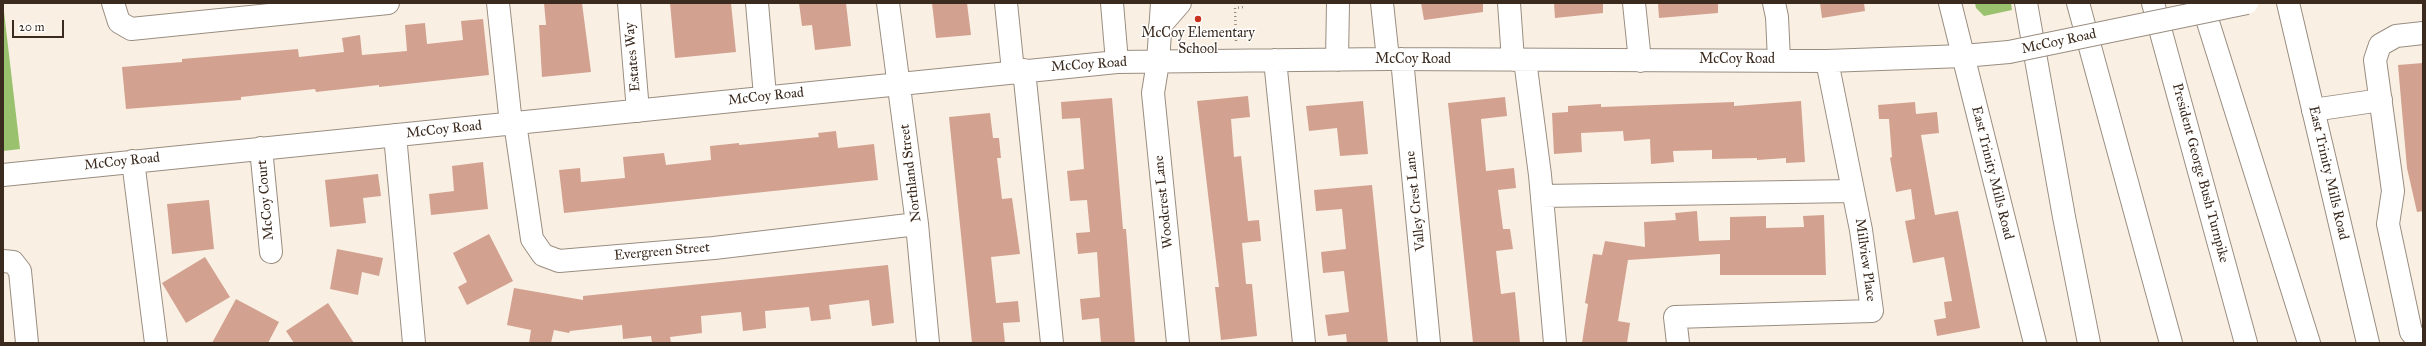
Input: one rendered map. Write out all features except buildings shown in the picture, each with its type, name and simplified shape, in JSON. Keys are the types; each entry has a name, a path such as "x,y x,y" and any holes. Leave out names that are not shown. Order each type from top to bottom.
{"main road":[{"path":"113,3 119,22 131,29 388,3"},
{"name":"Evergreen Street","path":"498,3 513,123 532,239 543,255 559,261 714,248 917,224"},
{"name":"Estates Way","path":"629,3 638,111"},
{"path":"756,3 765,96"},
{"name":"Northland Street","path":"888,3 900,83 917,224 928,343"},
{"path":"1006,3 1019,71 1052,343"},
{"path":"1112,3 1117,62"},
{"name":"Woodcrest Lane","path":"1162,3 1158,62 1153,93 1178,343"},
{"path":"1160,26 1180,3"},
{"path":"1337,60 1338,3"},
{"name":"Valley Crest Lane","path":"1382,3 1395,59 1430,343"},
{"path":"1509,3 1542,196 1555,343"},
{"path":"1634,3 1640,61"},
{"path":"1774,3 1777,17 1779,60"},
{"name":"East Trinity Mills Road","path":"1950,3 2035,343"},
{"path":"2026,3 2064,217 2089,343"},
{"path":"2078,3 2171,343"},
{"name":"President George Bush Turnpike","path":"2153,3 2246,343"},
{"path":"2202,3 2309,343"},
{"name":"McCoy Road","path":"3,175 638,111 765,96 1117,62 1395,59 1827,61 1963,56 2009,52 2247,3"},
{"name":"East Trinity Mills Road","path":"2288,3 2368,343"},
{"path":"2420,343 2411,332 2388,224 2393,191 2375,60 2380,45 2396,36 2423,33"},
{"path":"1275,60 1304,343"},
{"name":"Millview Place","path":"1678,343 1675,317 1872,311 1862,230 1827,61"},
{"path":"2313,110 2381,100"},
{"path":"395,136 414,343"},
{"name":"McCoy Court","path":"262,148 271,252"},
{"path":"133,161 156,343"},
{"path":"1542,196 1853,191"},
{"path":"3,261 13,262 20,271 27,343"}],"path":[{"path":"1236,41 1235,8 1244,7"}],"green space":[{"path":"3,3 20,149 3,151"},
{"path":"1975,3 2011,3 2012,10 1984,16 1976,8"}],"place":[{"name":"McCoy Elementary School","path":"1198,19"}]}
